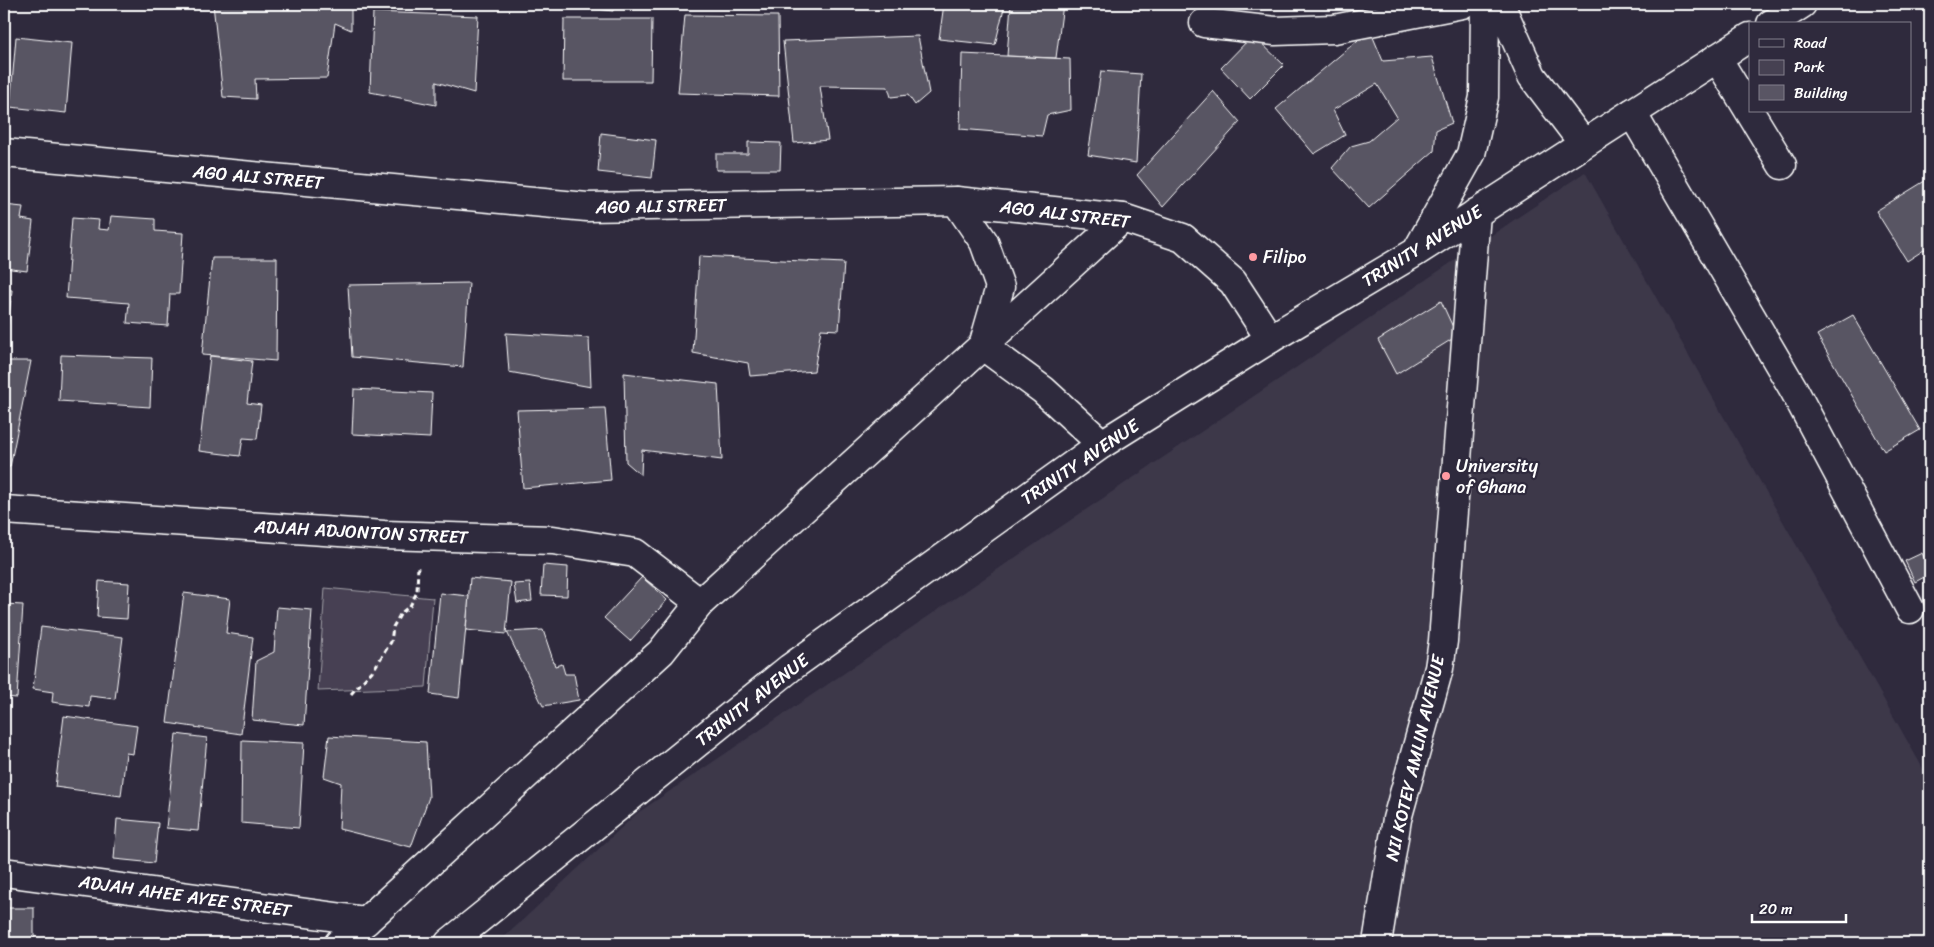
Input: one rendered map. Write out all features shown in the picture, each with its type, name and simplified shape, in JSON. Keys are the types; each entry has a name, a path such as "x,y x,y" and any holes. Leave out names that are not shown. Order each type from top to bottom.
{"street":[{"path":"1204,23 1275,31 1334,29 1462,4"},
{"path":"1416,252 1471,154 1484,97 1485,4"},
{"path":"1500,4 1532,76 1583,143"},
{"path":"1774,22 1802,4"},
{"name":"TRINITY AVENUE","path":"449,943 790,668 1102,444 1270,339 1416,252 1749,38"},
{"path":"1716,58 1749,112"},
{"path":"1749,112 1782,165"},
{"path":"1632,113 1794,390 1910,609"},
{"name":"AGO ALI STREET","path":"4,153 587,207 956,201 1123,218 1183,238 1233,282 1270,339"},
{"path":"956,201 984,242 1000,287 983,346"},
{"name":"NII KOTEY AMLIN AVENUE","path":"1377,943 1397,819 1439,668 1443,641 1476,213"},
{"path":"339,943 366,921 661,652 700,603 1123,218"},
{"path":"983,346 1043,390 1102,444"},
{"name":"ADJAH ADJONTON STREET","path":"4,510 418,536 552,540 635,553 700,603"},
{"name":"ADJAH AHEE AYEE STREET","path":"4,872 366,921"}],"path":[{"path":"350,694 374,669 385,653 391,642 392,627 401,613 410,606 417,592 418,536"}],"shaded area":[{"name":"University of Ghana","path":"1585,172 1930,781 1930,943 498,943 636,814"}],"green space":[{"path":"325,588 433,598 426,687 318,691"}],"building":[{"path":"213,4 351,4 351,30 335,23 327,78 255,79 256,99 223,97"},
{"path":"555,4 614,4 613,11"},
{"path":"944,4 1005,4 995,45 939,39"},
{"path":"1011,4 1063,4 1056,58 1007,56"},
{"path":"373,12 478,16 474,93 436,82 436,105 370,92"},
{"path":"685,15 778,16 779,96 678,93"},
{"path":"564,19 652,19 651,81 563,81"},
{"path":"1370,30 1383,61 1432,57 1452,123 1436,130 1434,151 1369,208 1332,168 1351,146 1369,141 1397,117 1377,84 1333,110 1345,135 1314,154 1276,109"},
{"path":"1253,35 1284,65 1250,99 1221,68"},
{"path":"918,36 929,93 915,105 908,95 891,97 888,87 820,86 828,140 794,143 783,41"},
{"path":"16,37 72,43 66,113 10,107"},
{"path":"962,54 1070,59 1071,110 1047,115 1042,136 960,129"},
{"path":"1101,71 1141,74 1136,163 1088,155"},
{"path":"1213,91 1240,122 1163,207 1137,175"},
{"path":"601,133 656,140 652,178 598,172"},
{"path":"748,142 781,143 780,170 716,170 716,154 748,154"},
{"path":"1930,149 1930,246 1907,261 1876,211 1928,179 1925,156"},
{"path":"4,205 23,207 21,219 33,221 27,271 4,268"},
{"path":"111,216 155,219 155,231 183,233 179,294 170,294 168,326 127,323 129,303 66,298 72,218 99,220 98,229 109,230"},
{"path":"699,256 844,263 839,330 821,329 814,371 750,376 748,363 693,353"},
{"path":"212,258 277,258 276,361 202,355"},
{"path":"469,283 463,367 352,357 348,285"},
{"path":"4,289 12,290 8,324 4,324"},
{"path":"1441,301 1457,336 1396,374 1378,340"},
{"path":"1853,315 1920,430 1884,451 1817,335"},
{"path":"506,333 589,338 591,387 509,372"},
{"path":"61,355 152,358 150,407 59,401"},
{"path":"210,356 252,361 247,403 261,405 257,439 243,438 240,456 199,451"},
{"path":"4,361 31,361 10,467 4,467"},
{"path":"624,373 718,384 722,460 642,450 641,475 626,462"},
{"path":"354,389 432,393 430,438 352,434"},
{"path":"605,408 611,480 523,488 517,410"},
{"path":"1922,553 1930,569 1930,574 1915,582 1905,561"},
{"path":"543,565 568,567 567,596 541,595"},
{"path":"642,577 667,600 630,641 604,618"},
{"path":"470,578 511,582 506,634 466,630"},
{"path":"99,581 129,583 127,619 97,617"},
{"path":"530,583 532,601 517,603 514,584"},
{"path":"184,593 230,599 226,633 253,637 241,734 167,723"},
{"path":"440,593 469,596 459,698 430,694"},
{"path":"4,604 23,605 17,698 4,697"},
{"path":"277,607 312,610 304,725 252,720 256,661 274,652"},
{"path":"41,627 123,637 115,699 90,696 89,707 52,702 53,692 33,689"},
{"path":"543,630 555,666 562,664 565,674 574,674 579,700 543,706 507,632"},
{"path":"64,716 137,726 133,754 126,753 121,796 55,787"},
{"path":"176,734 207,738 198,831 166,828"},
{"path":"329,736 426,742 429,797 411,847 339,829 341,783 324,777"},
{"path":"242,740 304,743 299,828 241,823"},
{"path":"117,819 158,823 154,863 114,859"},
{"path":"4,908 34,908 34,943 4,943"}],"place":[{"name":"Filipo","path":"1253,257"},
{"name":"University of Ghana","path":"1446,476"}]}
